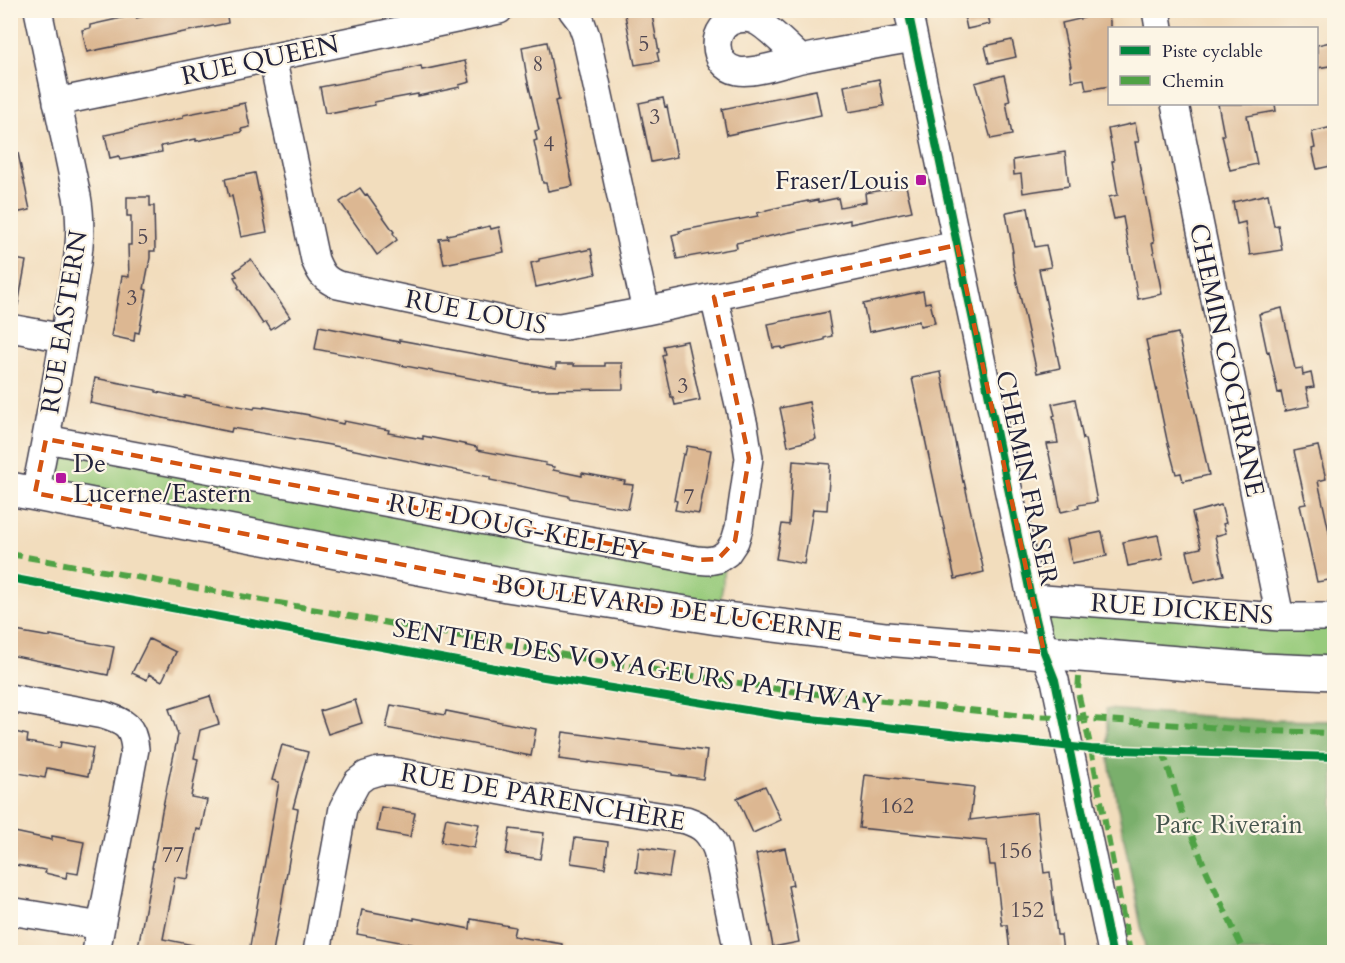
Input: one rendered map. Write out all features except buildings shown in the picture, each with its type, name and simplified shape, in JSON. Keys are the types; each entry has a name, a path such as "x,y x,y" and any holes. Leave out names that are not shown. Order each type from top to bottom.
{"main road":[{"name":"BOULEVARD DE LUCERNE","path":"23,491 507,585 718,618 875,638 1263,670 1335,673"}],"street":[{"name":"RUE EASTERN","path":"23,491 46,440 81,229 77,196 39,10"},
{"name":"RUE QUEEN","path":"57,102 499,10"},
{"path":"572,10 581,22 586,36 646,311"},
{"name":"CHEMIN FRASER","path":"908,10 1030,598 1054,680 1112,952"},
{"path":"1156,10 1159,27"},
{"path":"801,59 913,38"},
{"name":"RUE LOUIS","path":"272,57 315,260 319,271 327,280 338,285 531,326 560,327 957,245"},
{"name":"CHEMIN COCHRANE","path":"1175,105 1280,617"},
{"name":"RUE DOUG-KELLEY","path":"46,440 696,560 718,559 727,553 735,541 739,528 749,458 744,426 714,297"},
{"path":"10,328 64,338"},
{"name":"RUE DICKENS","path":"1030,598 1280,617 1335,617"},
{"path":"10,698 116,719 128,726 134,737 135,749 98,939 10,911"},
{"name":"RUE DE PARENCHÈRE","path":"317,952 343,808 357,782 366,775 379,771 393,771 699,824 713,840 717,850 738,952"}],"highlighted area":[{"path":"957,245 1044,652 886,639 507,585 35,493 46,439 696,560 718,559 735,541 749,458 714,297"}],"green space":[{"path":"46,439 727,553 718,618 35,493"},
{"path":"1031,598 1334,617 1334,673 1044,652"},
{"name":"Parc Riverain","path":"1106,709 1259,720 1334,721 1334,952 1146,952 1109,762"}],"marked path":[{"path":"10,554 586,659 790,691 1025,716 1334,733"},
{"path":"1079,677 1078,692 1130,952"},
{"path":"1163,751 1181,810 1244,952"}],"cycle path":[{"path":"908,10 1031,598 1044,652 1055,680 1112,952"},
{"name":"SENTIER DES VOYAGEURS PATHWAY","path":"10,578 538,676 783,716 1091,749 1334,757"}],"place":[{"name":"Fraser/Louis","path":"921,180"},
{"name":"De Lucerne/Eastern","path":"61,478"}]}
